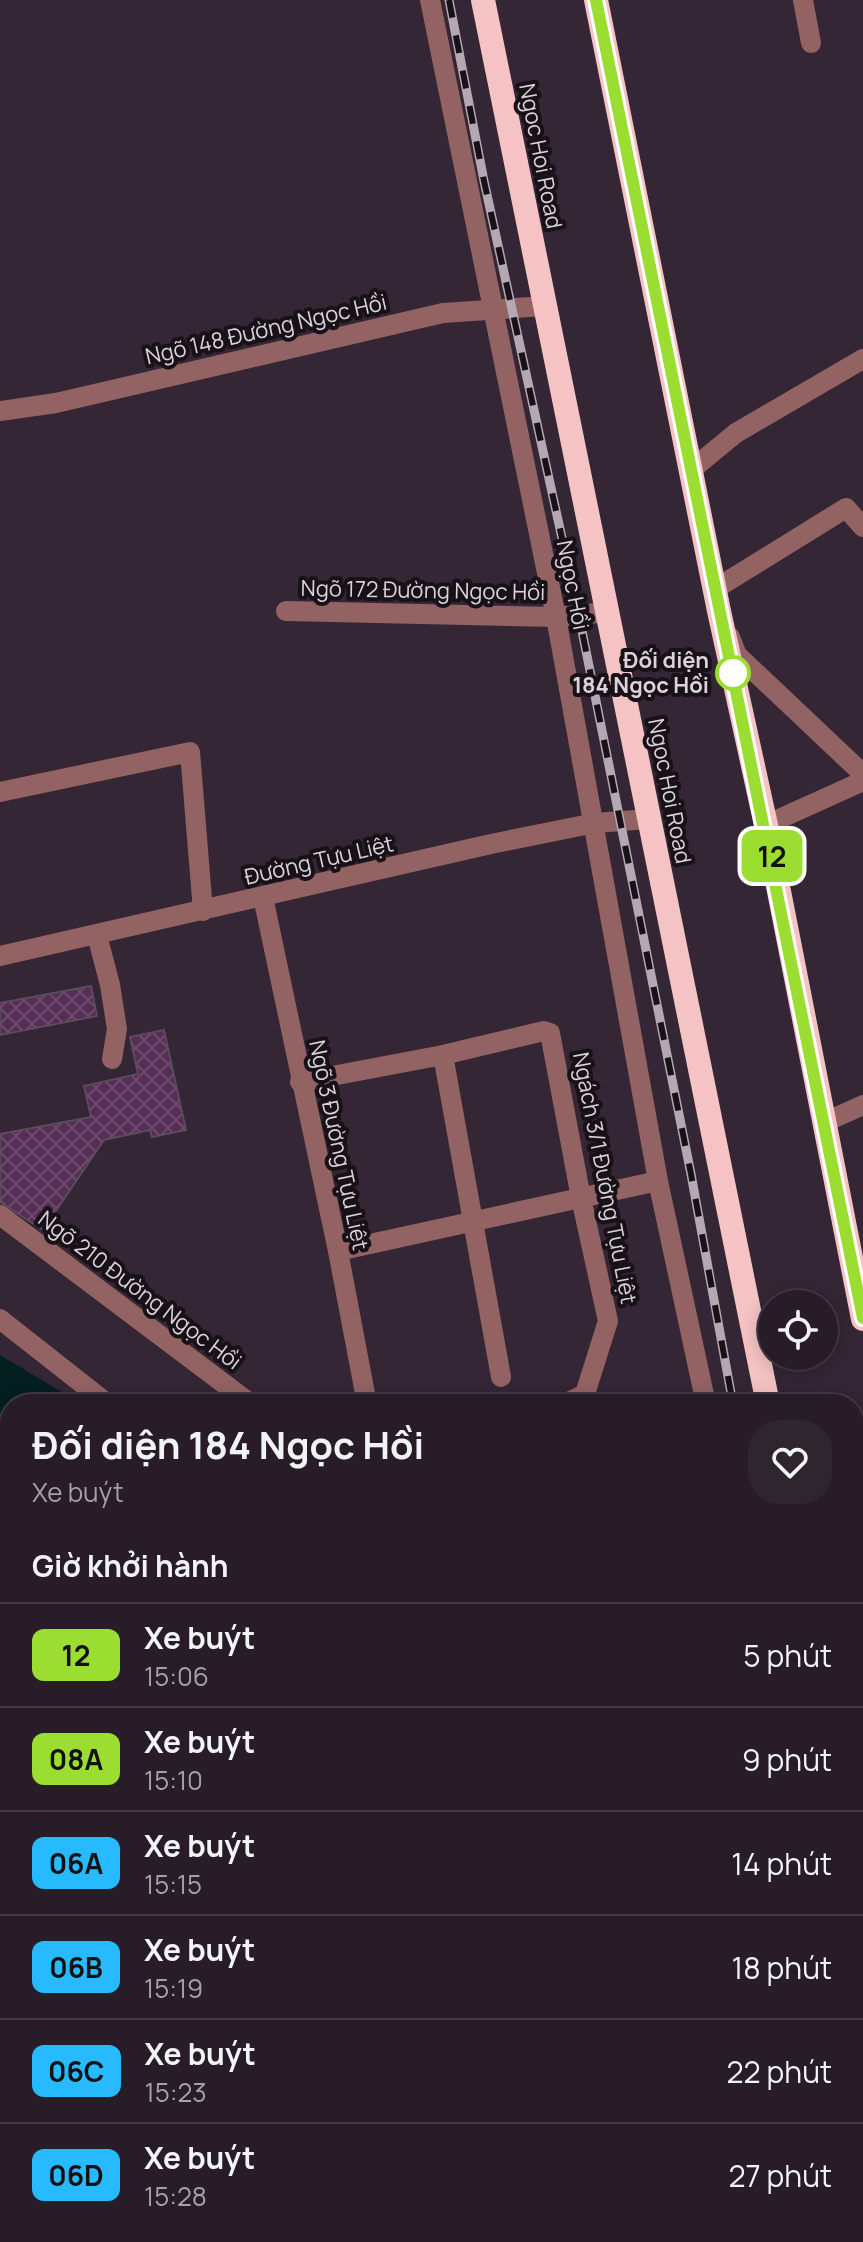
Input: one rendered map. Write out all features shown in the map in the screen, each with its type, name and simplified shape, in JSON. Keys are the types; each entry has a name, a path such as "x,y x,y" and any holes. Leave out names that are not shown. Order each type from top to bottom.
{"highway":[{"name":"Ngoc Hoi Road","path":"483,0 766,1394"},
{"path":"596,0 717,600 766,825 863,1319"}],"street":[{"name":"Ngọc Hồi","path":"430,0 556,617 658,1181 704,1394"},
{"path":"803,0 811,43"},
{"name":"Ngõ 148 Đường Ngọc Hồi","path":"0,411 56,403 443,313 545,306"},
{"path":"691,470 736,433 863,359"},
{"path":"863,527 846,508 717,600 737,655 863,774"},
{"name":"Ngõ 172 Đường Ngọc Hồi","path":"286,611 556,617 608,612"},
{"path":"0,792 190,752 203,911"},
{"path":"766,825 863,781"},
{"name":"Đường Tựu Liệt","path":"0,956 595,823 649,819"},
{"name":"Ngõ 3 Đường Tựu Liệt","path":"263,897 365,1394"},
{"path":"97,935 117,1029 112,1059"},
{"name":"Ngách 3/1 Đường Tựu Liệt","path":"300,1082 443,1055 544,1031 550,1033 608,1321 585,1394"},
{"path":"443,1055 501,1377"},
{"path":"823,1123 863,1105"},
{"path":"338,1251 658,1181"},
{"name":"Ngõ 210 Đường Ngọc Hồi","path":"0,1215 238,1394"},
{"path":"0,1319 95,1394"}],"shaded area":[{"path":"0,1355 65,1394 0,1394"}],"building":[{"path":"91,986 97,1016 0,1035 0,1003"},
{"path":"164,1030 186,1130 152,1137 150,1130 104,1140 43,1230 0,1202 0,1134 91,1117 84,1086 138,1074 130,1037"}],"railway":[{"path":"449,0 484,181 579,616 691,1174 731,1394"}],"bus line":[{"name":"12","path":"596,0 719,611 766,825 863,1318"}],"place":[{"name":"Đối diện 184 Ngọc Hồi","path":"733,673"}]}
